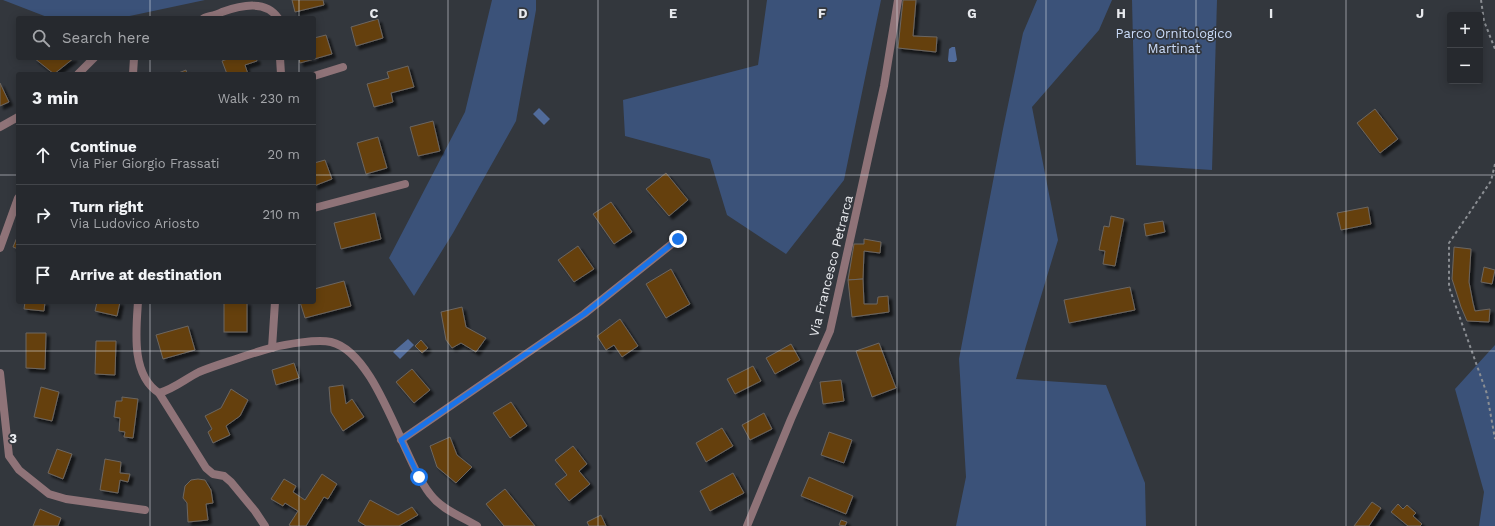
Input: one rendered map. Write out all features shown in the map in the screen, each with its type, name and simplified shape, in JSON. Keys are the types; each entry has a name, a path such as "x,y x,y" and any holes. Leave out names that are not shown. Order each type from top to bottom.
{"street":[{"path":"210,16 250,0 269,5 276,12 277,16"},
{"name":"Via Francesco Petrarca","path":"747,526 791,419 830,331 883,94 898,0"},
{"path":"80,72 92,60"},
{"path":"133,72 134,60"},
{"path":"280,60 281,72"},
{"path":"316,75 343,67"},
{"path":"0,128 16,118"},
{"path":"316,207 405,184"},
{"path":"0,248 16,204"},
{"path":"401,440 584,314 678,239"},
{"path":"138,304 137,348 145,379 152,388 159,393 206,468 213,474 224,476 231,482 255,511 265,526"},
{"path":"272,348 275,304"},
{"path":"159,393 169,390 208,368 272,348 319,341 332,342 350,352 366,372 381,397 419,477 430,495 445,509 477,526"},
{"path":"0,373 9,456 19,470 49,494 66,500 145,510"}],"path":[{"path":"1481,0 1484,21 1495,49"},
{"path":"1495,164 1491,181 1448,243 1449,287 1487,394 1495,439"}],"green space":[{"path":"3,0 205,0 130,16 44,16"},
{"path":"492,0 536,0 536,10 516,121 453,233 414,296 389,258 465,112"},
{"path":"767,0 881,0 844,180 786,254 727,215 710,159 625,136 623,100 758,65"},
{"path":"1037,0 1112,0 1099,30 1032,107 1058,240 1016,379 1106,385 1145,483 1146,526 956,526 966,477 959,359 1023,33"},
{"name":"Parco Ornitologico Martinat","path":"1132,0 1217,0 1212,170 1136,165"},
{"path":"1495,345 1495,526 1479,526 1484,492 1455,389"}],"shaded area":[{"path":"955,47 957,60 955,62 949,62 949,49"},
{"path":"539,108 550,119 544,125 533,114"},
{"path":"408,339 414,345 400,359 393,352"}],"building":[{"path":"292,0 323,0 324,5 295,12"},
{"path":"903,0 916,0 913,36 937,37 936,52 898,48"},
{"path":"378,19 383,38 356,46 351,27"},
{"path":"326,35 332,54 316,58 316,38"},
{"path":"36,60 72,60 56,72 52,72"},
{"path":"299,60 311,60 300,63"},
{"path":"222,61 257,61 245,65 247,72 226,72"},
{"path":"408,66 414,87 391,93 393,102 374,107 367,84 389,78 387,72"},
{"path":"0,83 9,102 0,106"},
{"path":"1375,109 1398,139 1380,153 1357,123"},
{"path":"433,121 440,151 418,156 410,127"},
{"path":"378,137 387,168 366,174 357,143"},
{"path":"325,160 332,179 316,185 316,162"},
{"path":"666,173 688,200 669,216 646,189"},
{"path":"611,202 632,232 614,244 593,214"},
{"path":"1368,207 1371,224 1341,230 1337,213"},
{"path":"375,213 381,239 341,249 334,223"},
{"path":"1111,216 1124,219 1115,266 1103,264 1105,251 1099,250 1104,226 1109,227"},
{"path":"1163,221 1165,232 1146,236 1144,224"},
{"path":"864,239 881,242 880,253 864,251 863,279 848,280 854,244 864,244"},
{"path":"16,240 16,248 13,247"},
{"path":"578,246 594,269 574,282 558,260"},
{"path":"1454,247 1471,249 1469,282 1473,303 1475,311 1490,309 1489,322 1467,321 1452,279"},
{"path":"1484,267 1495,270 1492,284 1481,282"},
{"path":"671,269 690,304 666,318 646,284"},
{"path":"863,279 864,304 877,304 878,297 888,296 889,312 852,317 848,280"},
{"path":"344,281 351,306 305,318 301,304 316,304 316,288"},
{"path":"1130,287 1135,310 1069,323 1064,300"},
{"path":"25,304 45,304 44,311 24,309"},
{"path":"97,304 120,304 117,316 95,311"},
{"path":"224,304 247,304 247,332 224,332"},
{"path":"462,307 466,327 486,338 476,352 461,343 452,348 446,340 441,312"},
{"path":"620,319 638,346 622,357 614,345 606,350 597,336"},
{"path":"188,326 195,350 163,359 156,335"},
{"path":"26,333 46,333 45,369 26,368"},
{"path":"421,340 428,348 422,353 415,346"},
{"path":"96,341 116,341 115,375 95,374"},
{"path":"879,343 896,388 872,397 856,351"},
{"path":"791,344 800,360 775,374 766,358"},
{"path":"294,363 299,378 276,385 272,370"},
{"path":"753,366 761,381 735,394 727,379"},
{"path":"412,369 430,390 414,403 396,382"},
{"path":"841,380 844,401 823,404 820,382"},
{"path":"343,385 346,404 352,399 364,417 343,431 331,412 329,387"},
{"path":"41,387 59,392 52,421 34,417"},
{"path":"231,389 248,400 240,416 226,426 230,435 213,443 208,432 212,429 205,416 221,408"},
{"path":"122,397 138,399 133,438 124,437 125,432 119,431 120,418 114,417 116,401 122,401"},
{"path":"511,402 527,426 510,438 493,413"},
{"path":"764,413 772,429 750,440 742,425"},
{"path":"722,428 733,446 706,462 696,443"},
{"path":"829,432 852,440 844,463 821,455"},
{"path":"450,437 457,455 472,467 456,483 437,467 430,446"},
{"path":"573,446 587,464 579,471 590,484 569,501 555,484 567,475 555,460"},
{"path":"57,449 72,454 63,479 48,473"},
{"path":"105,459 121,462 120,473 130,474 128,482 120,480 118,493 100,490"},
{"path":"733,473 744,493 710,511 700,491"},
{"path":"322,474 337,484 328,499 324,497 306,526 289,525 298,511 285,503 283,506 271,499 284,479 296,486 293,492 305,500"},
{"path":"809,477 853,496 846,514 801,496"},
{"path":"191,480 205,480 211,490 213,503 206,504 208,520 188,522 187,503 183,498 185,486"},
{"path":"505,489 535,526 504,526 486,504"},
{"path":"370,500 398,515 412,507 418,515 399,526 366,526 358,521"},
{"path":"1372,502 1381,508 1369,526 1354,526"},
{"path":"1398,504 1403,509 1407,505 1416,513 1413,516 1422,524 1420,526 1408,526 1391,512"},
{"path":"40,509 61,518 58,526 33,526"},
{"path":"601,515 606,526 589,526 587,522"},
{"path":"841,520 847,522 845,526 839,525"}],"route":[{"path":"419,477 401,440 584,314 678,239"}]}
